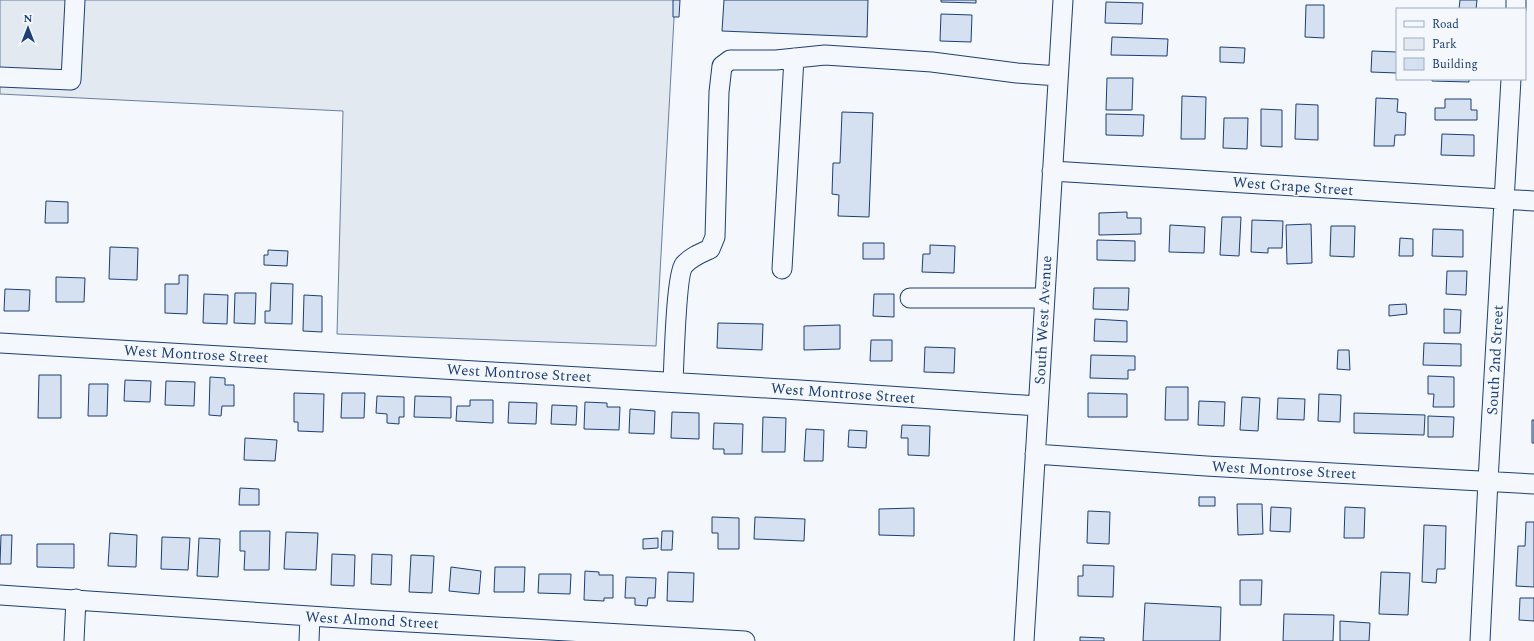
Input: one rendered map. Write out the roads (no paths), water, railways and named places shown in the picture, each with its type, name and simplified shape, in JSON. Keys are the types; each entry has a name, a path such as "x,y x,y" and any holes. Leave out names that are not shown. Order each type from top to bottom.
{"street":[{"path":"0,77 71,80 75,0"},
{"name":"South West Avenue","path":"1024,641 1063,0"},
{"path":"672,382 677,302 683,266 694,256 710,249 714,237 719,92 722,66 730,60 776,60 825,55 932,62 1058,76"},
{"path":"782,269 794,58"},
{"name":"South 2nd Street","path":"1480,641 1512,80"},
{"name":"West Grape Street","path":"1052,171 1534,201"},
{"path":"910,298 1045,298"},
{"name":"West Montrose Street","path":"0,343 672,382 1038,406"},
{"name":"West Montrose Street","path":"1035,454 1206,466 1534,484"},
{"name":"West Almond Street","path":"0,595 310,616 536,635 745,641"},
{"path":"74,641 76,600"},
{"path":"308,641 310,616"}]}
